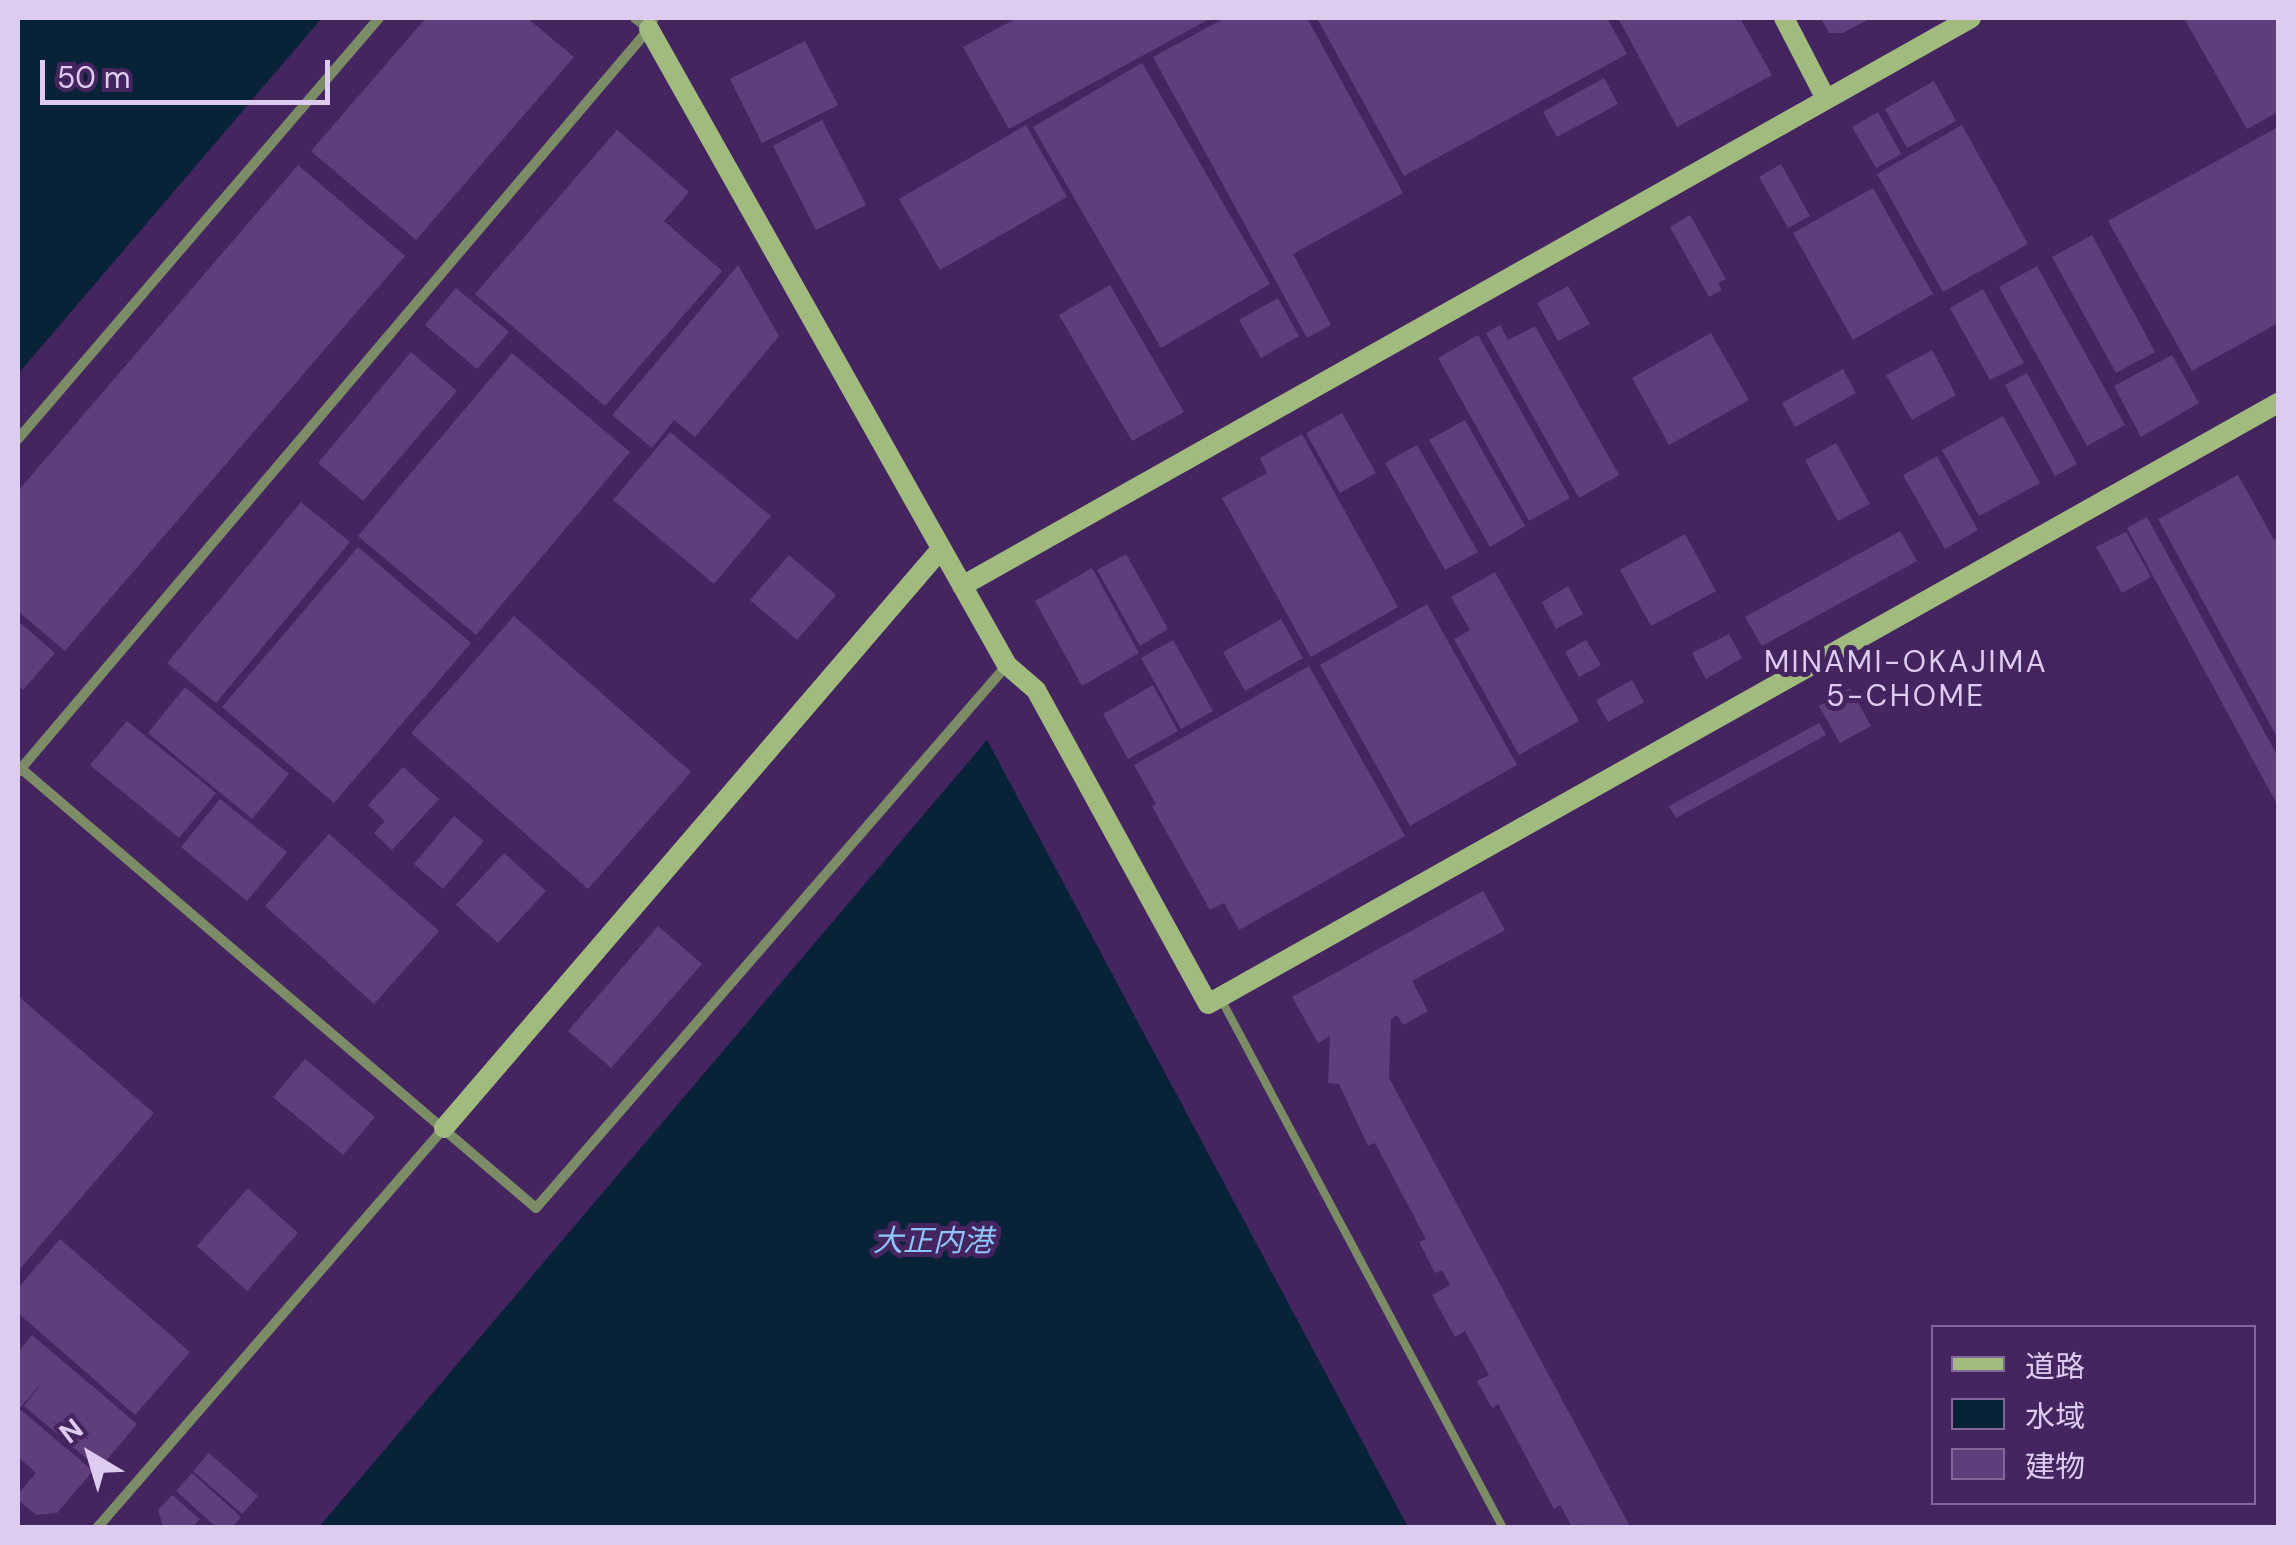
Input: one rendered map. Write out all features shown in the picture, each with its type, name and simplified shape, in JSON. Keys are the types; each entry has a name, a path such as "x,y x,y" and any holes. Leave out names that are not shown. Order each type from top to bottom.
{"street":[{"path":"18,440 379,18"},
{"path":"1784,18 1826,99"},
{"path":"962,586 1971,18"},
{"path":"1007,665 536,1208 18,769 646,21 1007,665 1036,690 1208,1004 2278,403"},
{"path":"97,1528 941,548"}],"lane":[{"path":"1220,997 1504,1528"}],"water":[{"path":"18,18 322,18 18,374"},
{"name":"大正内港","path":"987,740 1408,1527 319,1527"}],"building":[{"path":"426,18 527,18 574,57 416,240 311,151"},
{"path":"1017,18 1211,18 1009,129 963,47"},
{"path":"1225,18 1307,18 1403,193 1293,254 1331,325 1307,338 1153,57"},
{"path":"1317,18 1607,18 1627,54 1404,176"},
{"path":"1618,18 1740,18 1772,75 1677,127"},
{"path":"1821,18 1871,18 1843,33 1829,33"},
{"path":"2184,18 2278,18 2278,112 2247,129"},
{"path":"805,41 838,105 762,143 730,79"},
{"path":"1142,63 1270,284 1161,348 1033,127"},
{"path":"1604,78 1618,104 1557,137 1543,112"},
{"path":"1934,81 1956,121 1907,148 1885,109"},
{"path":"1878,112 1901,154 1876,168 1852,127"},
{"path":"822,120 866,205 816,230 773,146"},
{"path":"1026,125 1067,197 940,270 899,199"},
{"path":"1962,125 2028,244 1943,292 1877,174"},
{"path":"2278,127 2278,323 2192,371 2108,221"},
{"path":"617,130 689,192 664,221 722,271 605,406 475,294"},
{"path":"1781,164 1810,216 1788,228 1759,177"},
{"path":"298,165 405,256 65,651 18,611 18,491"},
{"path":"1873,188 1933,294 1853,340 1793,233"},
{"path":"1690,215 1726,279 1718,283 1722,290 1709,297 1670,227"},
{"path":"2092,235 2155,352 2116,373 2052,257"},
{"path":"738,265 779,336 695,437 674,420 652,448 612,415"},
{"path":"2037,266 2125,425 2087,446 1999,287"},
{"path":"1110,285 1184,412 1132,441 1059,315"},
{"path":"1568,286 1590,324 1558,341 1537,303"},
{"path":"456,288 509,332 477,369 425,325"},
{"path":"1983,289 2024,363 1990,380 1950,308"},
{"path":"1278,298 1299,336 1261,358 1239,320"},
{"path":"1500,325 1508,340 1535,326 1619,475 1579,498 1486,333"},
{"path":"1711,333 1749,400 1669,445 1632,378"},
{"path":"1478,335 1570,498 1529,521 1438,358"},
{"path":"1932,350 1956,395 1912,420 1886,375"},
{"path":"411,352 457,391 363,501 318,463"},
{"path":"512,353 630,452 476,635 358,536"},
{"path":"2172,355 2199,403 2141,437 2114,386"},
{"path":"1843,369 1856,393 1795,427 1782,403"},
{"path":"2027,373 2077,464 2055,476 2005,385"},
{"path":"1342,413 1376,473 1340,493 1306,433"},
{"path":"2003,416 2040,483 1979,516 1942,450"},
{"path":"1465,420 1525,526 1490,547 1429,440"},
{"path":"670,432 771,516 714,584 613,500"},
{"path":"1302,434 1398,607 1311,657 1222,498 1267,473 1260,458"},
{"path":"1836,443 1870,504 1838,521 1805,460"},
{"path":"1417,445 1478,552 1445,570 1385,463"},
{"path":"1937,456 1978,530 1945,549 1903,475"},
{"path":"2238,475 2274,540 2278,537 2278,739 2158,519"},
{"path":"301,502 350,542 216,703 167,663"},
{"path":"2147,517 2278,757 2278,806 2127,528"},
{"path":"1900,531 1917,561 1762,646 1745,617"},
{"path":"2126,532 2151,577 2122,593 2096,547"},
{"path":"1685,534 1716,591 1651,626 1620,570"},
{"path":"358,547 471,643 334,803 222,707"},
{"path":"1126,554 1168,629 1140,646 1097,570"},
{"path":"789,555 836,595 797,640 750,600"},
{"path":"1092,568 1139,653 1082,686 1035,601"},
{"path":"1495,572 1579,721 1519,755 1454,639 1470,630 1451,597"},
{"path":"1568,586 1583,614 1556,629 1542,602"},
{"path":"1427,604 1517,765 1410,826 1320,665"},
{"path":"514,616 691,772 588,889 411,733"},
{"path":"1281,619 1303,658 1245,691 1223,652"},
{"path":"18,621 55,653 23,690 18,685"},
{"path":"1729,634 1742,658 1706,679 1692,653"},
{"path":"1173,640 1213,711 1181,729 1141,658"},
{"path":"1586,640 1601,665 1579,677 1565,652"},
{"path":"1309,666 1405,836 1239,930 1224,903 1210,910 1152,806 1156,804 1134,765"},
{"path":"1632,680 1644,702 1608,722 1596,700"},
{"path":"1153,685 1178,731 1128,759 1103,714"},
{"path":"185,687 289,774 252,819 148,733"},
{"path":"1850,688 1871,726 1840,743 1819,706"},
{"path":"127,721 216,793 179,838 90,765"},
{"path":"1819,723 1826,735 1676,818 1669,806"},
{"path":"403,767 439,799 392,850 374,833 385,821 368,805"},
{"path":"220,799 287,852 247,901 181,847"},
{"path":"454,816 484,841 443,889 414,864"},
{"path":"329,834 439,931 374,1004 265,906"},
{"path":"504,853 546,891 498,943 456,905"},
{"path":"1483,891 1505,930 1412,981 1428,1011 1403,1025 1397,1015 1391,1019 1389,1078 1631,1528 1581,1528 1579,1524 1572,1527 1560,1505 1554,1509 1498,1404 1492,1408 1477,1381 1489,1375 1465,1331 1455,1337 1432,1295 1450,1285 1442,1270 1435,1273 1419,1242 1426,1239 1375,1143 1368,1146 1339,1084 1328,1083 1330,1036 1318,1043 1292,997"},
{"path":"658,926 702,964 611,1068 568,1031"},
{"path":"18,996 154,1113 18,1271"},
{"path":"305,1059 375,1117 343,1155 273,1097"},
{"path":"248,1188 298,1233 247,1291 197,1246"},
{"path":"60,1239 190,1352 135,1415 18,1313 18,1288"},
{"path":"32,1335 137,1424 99,1469 24,1406 45,1379 18,1410 18,1352"},
{"path":"21,1410 93,1471 57,1513 36,1515 18,1500 18,1494 36,1473 18,1457"},
{"path":"209,1453 258,1496 242,1514 193,1471"},
{"path":"192,1473 241,1517 232,1528 217,1528 176,1491"},
{"path":"172,1495 200,1519 192,1528 163,1527 158,1510"}],"district":[{"name":"MINAMI-OKAJIMA 5-CHOME","path":"1906,681"}]}
